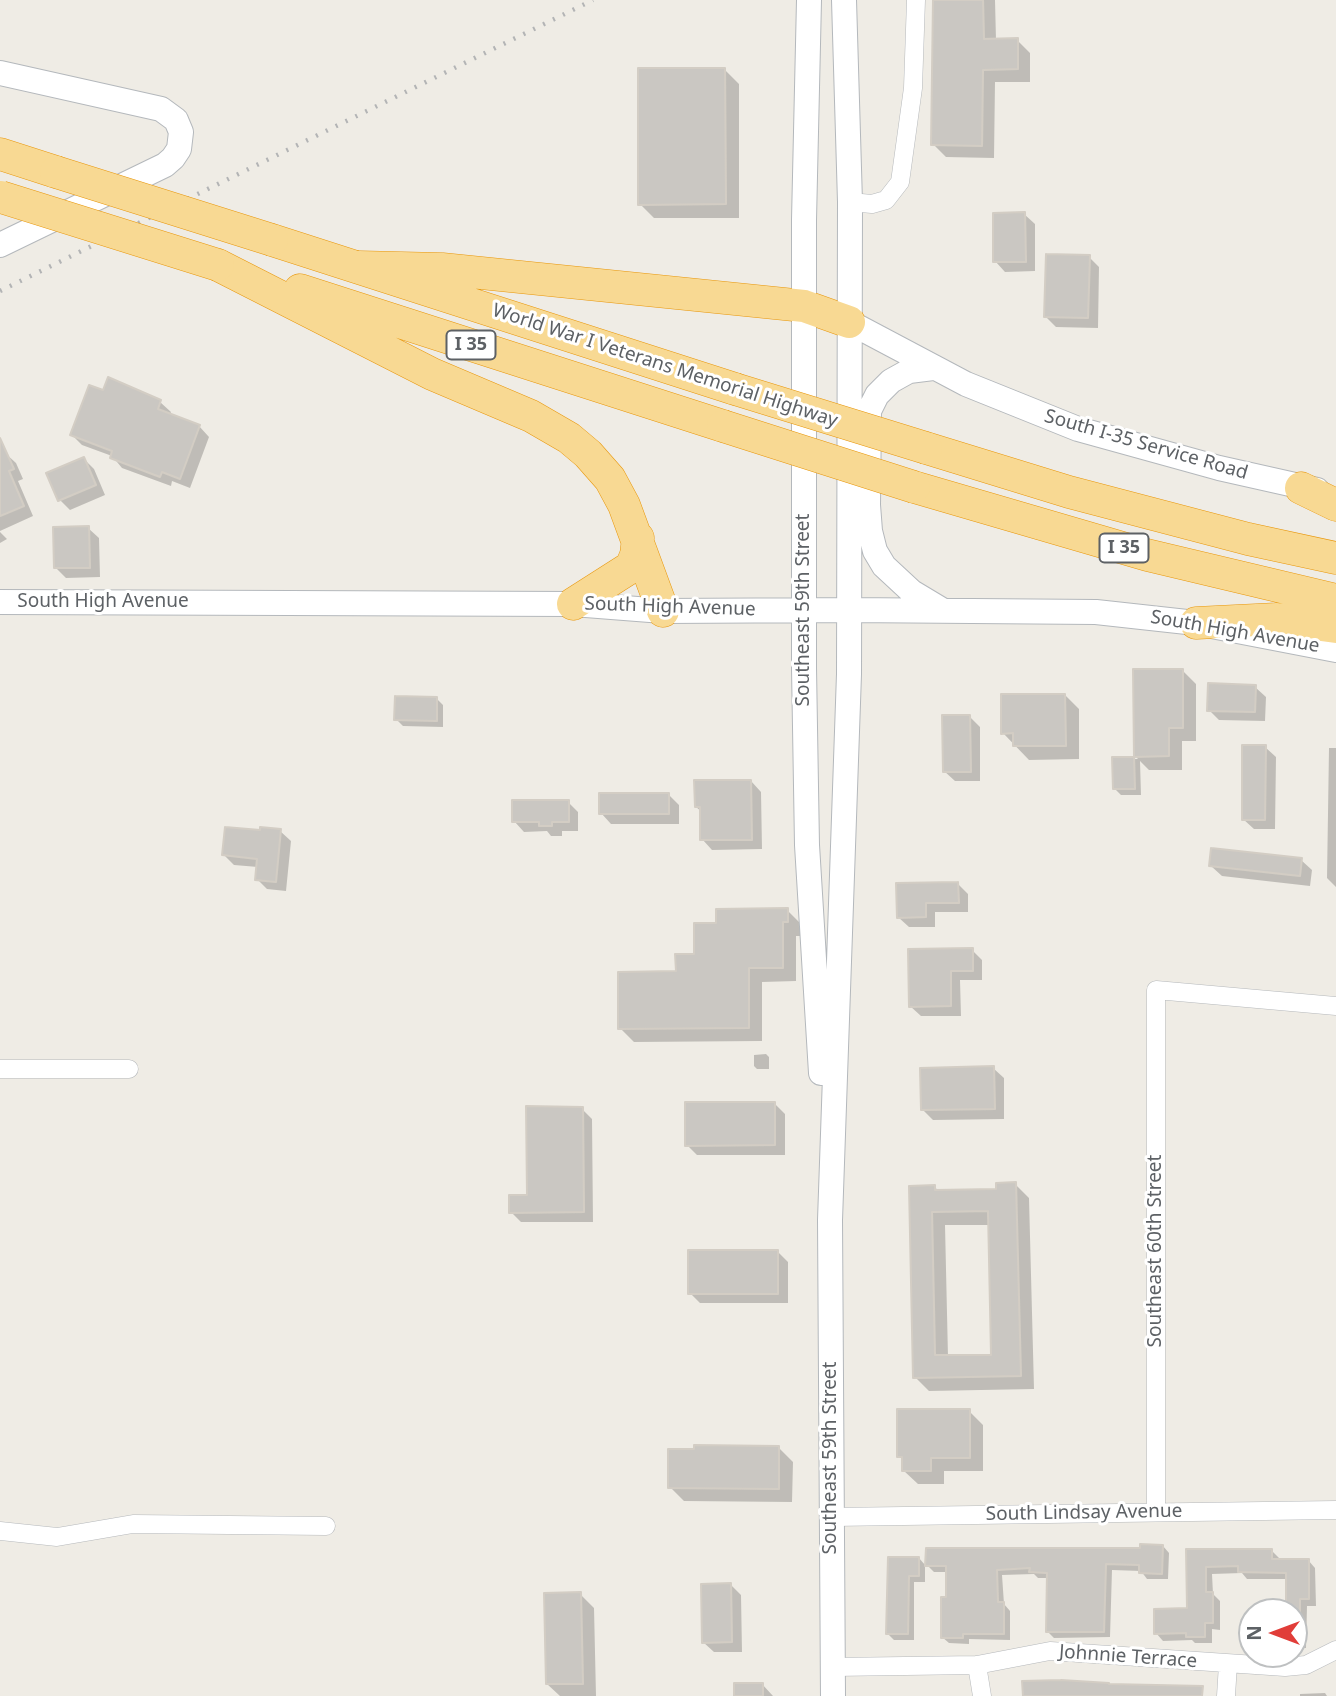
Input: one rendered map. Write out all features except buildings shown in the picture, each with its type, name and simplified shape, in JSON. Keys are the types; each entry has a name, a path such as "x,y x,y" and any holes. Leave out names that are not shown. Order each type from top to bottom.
{"highway":[{"name":"World War I Veterans Memorial Highway","path":"0,154 926,448 1082,495 1248,539 1336,558"},
{"name":"World War I Veterans Memorial Highway","path":"1,197 914,487 1147,555 1336,600"},
{"path":"218,265 432,374 531,416 569,438 588,454 610,479 638,538 663,611"},
{"path":"359,267 442,269 804,306 849,322"},
{"path":"1301,488 1336,505"},
{"path":"572,604 631,566 636,555 638,538"},
{"path":"1196,623 1277,619 1336,627"}],"main road":[{"name":"Southeast 59th Street","path":"809,0 803,610 807,845 830,1220"},
{"name":"Southeast 59th Street","path":"833,1696 830,1220 849,686 850,202 844,0"},
{"path":"0,73 161,109 176,120 181,141 173,158 165,165 0,245"},
{"name":"South I-35 Service Road","path":"849,322 933,368 1012,404 1078,429 1301,488 1336,493"},
{"path":"933,368 909,371 891,380 877,395 869,411 868,505 875,551 884,566 912,592 943,610"},
{"name":"South High Avenue","path":"0,602 572,604 663,611 1096,612 1196,623 1336,650"}],"street":[{"path":"850,202 872,204 886,200 900,181 912,88 916,0"},
{"name":"Southeast 60th Street","path":"1156,1511 1156,990 1336,1006"},
{"path":"0,1069 130,1069"},
{"name":"South Lindsay Avenue","path":"832,1517 1336,1510"},
{"path":"0,1531 57,1537 133,1524 326,1526"},
{"name":"Johnnie Terrace","path":"832,1667 977,1665 1050,1651 1285,1667 1306,1665 1336,1650"},
{"path":"1226,1696 1228,1664"},
{"path":"977,1665 982,1696"}],"railway":[{"path":"0,291 593,0"}]}
